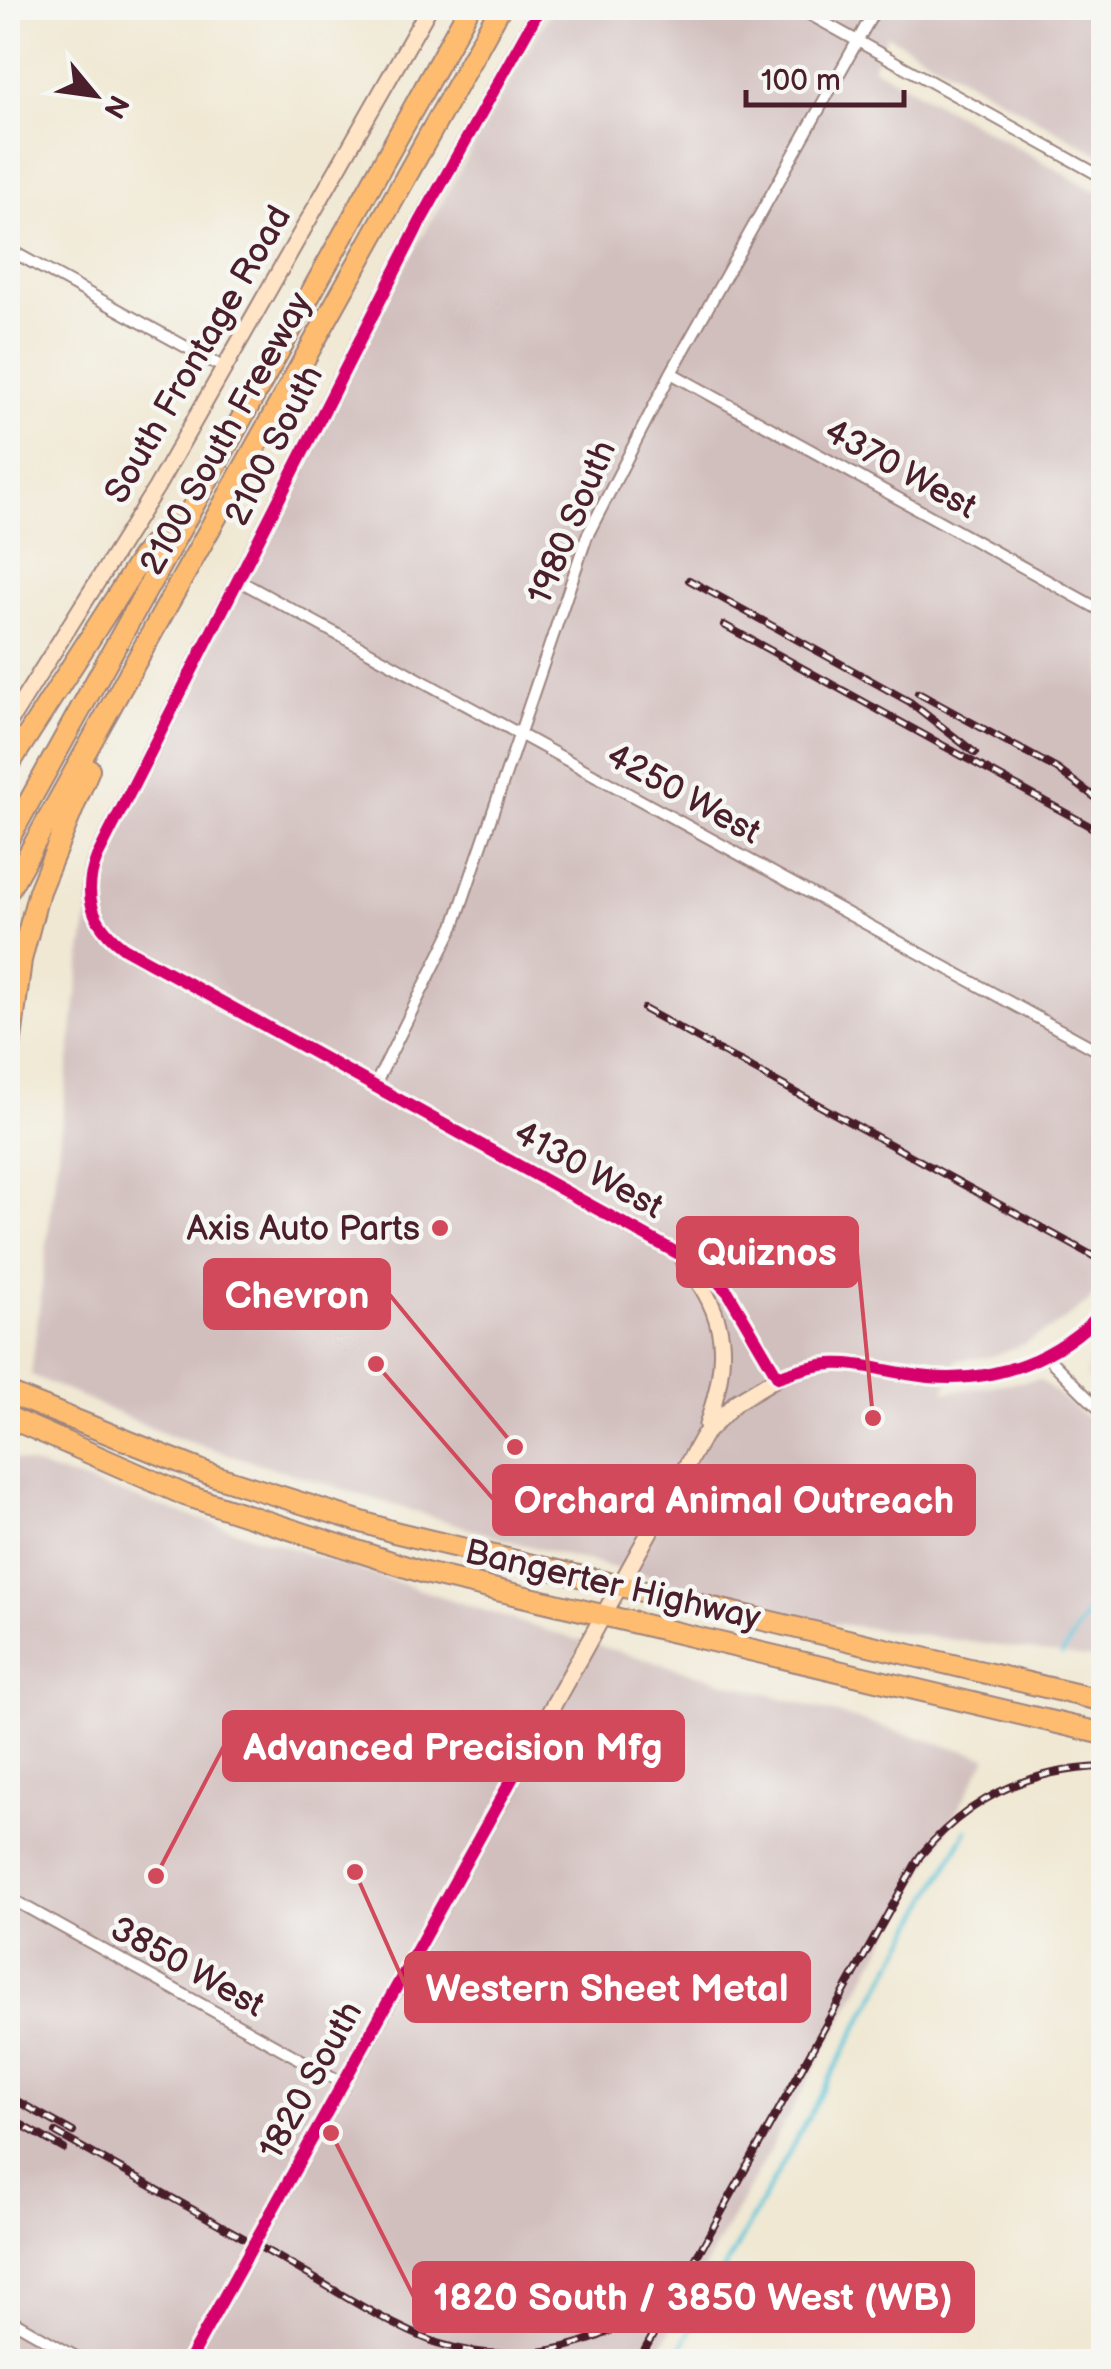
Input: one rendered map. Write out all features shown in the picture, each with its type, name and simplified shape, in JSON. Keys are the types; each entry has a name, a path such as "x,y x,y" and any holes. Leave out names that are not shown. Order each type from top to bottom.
{"highway":[{"name":"2100 South Freeway","path":"8,840 469,8"},
{"name":"2100 South Freeway","path":"8,891 500,8"},
{"path":"8,1064 21,960 63,827 104,736 248,459"},
{"path":"8,766 142,557 202,487"},
{"path":"8,1377 83,1423"},
{"name":"Bangerter Highway","path":"8,1392 280,1498 617,1588 1104,1701"},
{"name":"Bangerter Highway","path":"8,1418 104,1462 238,1515 426,1573 1104,1734"}],"street":[{"name":"South Frontage Road","path":"8,724 226,370 429,8"},
{"name":"2100 South","path":"95,919 88,888 97,858 414,234 540,8"},
{"path":"798,8 1104,178"},
{"name":"1980 South","path":"375,1085 420,1003 454,926 583,545 671,373 876,8"},
{"path":"8,249 226,370"},
{"name":"4370 West","path":"671,373 1104,612"},
{"name":"4250 West","path":"238,580 1104,1054"},
{"name":"4130 West","path":"95,919 124,948 706,1269 728,1292 778,1377"},
{"path":"665,1245 711,1300 723,1342 720,1384 703,1436"},
{"path":"778,1377 838,1360 964,1378 996,1374 1045,1355 1090,1325 1104,1310"},
{"path":"1045,1355 1104,1414"},
{"name":"1820 South","path":"188,2362 703,1436 736,1402 778,1377"},
{"name":"3850 West","path":"8,1897 343,2083"},
{"path":"8,2318 85,2362"}],"shaded area":[{"path":"552,8 1103,8 1103,156 887,35 872,67 1103,195 1103,1281 1088,1302 1024,1344 990,1357 957,1360 944,1392 1039,1379 1103,1431 1100,1660 826,1622 520,1544 167,1435 31,1375 83,945 97,872 396,282"},
{"path":"1103,1341 1103,1390 1087,1378 1089,1359"},
{"path":"8,1457 554,1633 987,1757 653,2361 8,2362"}],"waterway":[{"path":"1062,1655 1090,1608 1104,1602"},
{"path":"673,2362 967,1830"}],"railway":[{"path":"689,580 910,702 975,753"},
{"path":"724,625 1104,834"},
{"path":"918,693 1057,769 1104,804"},
{"path":"644,1009 1104,1262"},
{"path":"638,2362 920,1856 958,1818 1002,1791 1050,1774 1104,1767"},
{"path":"8,2096 73,2132"},
{"path":"8,2117 64,2149"},
{"path":"56,2133 375,2314 437,2343 468,2351 533,2353 595,2337 651,2305 674,2283"}],"cycle path":[{"path":"540,8 420,222 97,857 90,883 92,907 104,929 124,948 706,1269 728,1292 778,1377 801,1369 839,1364 929,1377 978,1376 1046,1354 1067,1342 1104,1310"},
{"path":"188,2362 543,1723"}],"place":[{"name":"Axis Auto Parts","path":"440,1228"},
{"name":"Orchard Animal Outreach","path":"376,1364"},
{"name":"Quiznos","path":"873,1418"},
{"name":"Chevron","path":"515,1447"},
{"name":"Western Sheet Metal","path":"355,1872"},
{"name":"Advanced Precision Mfg","path":"156,1876"},
{"name":"1820 South / 3850 West (WB)","path":"331,2133"}]}
